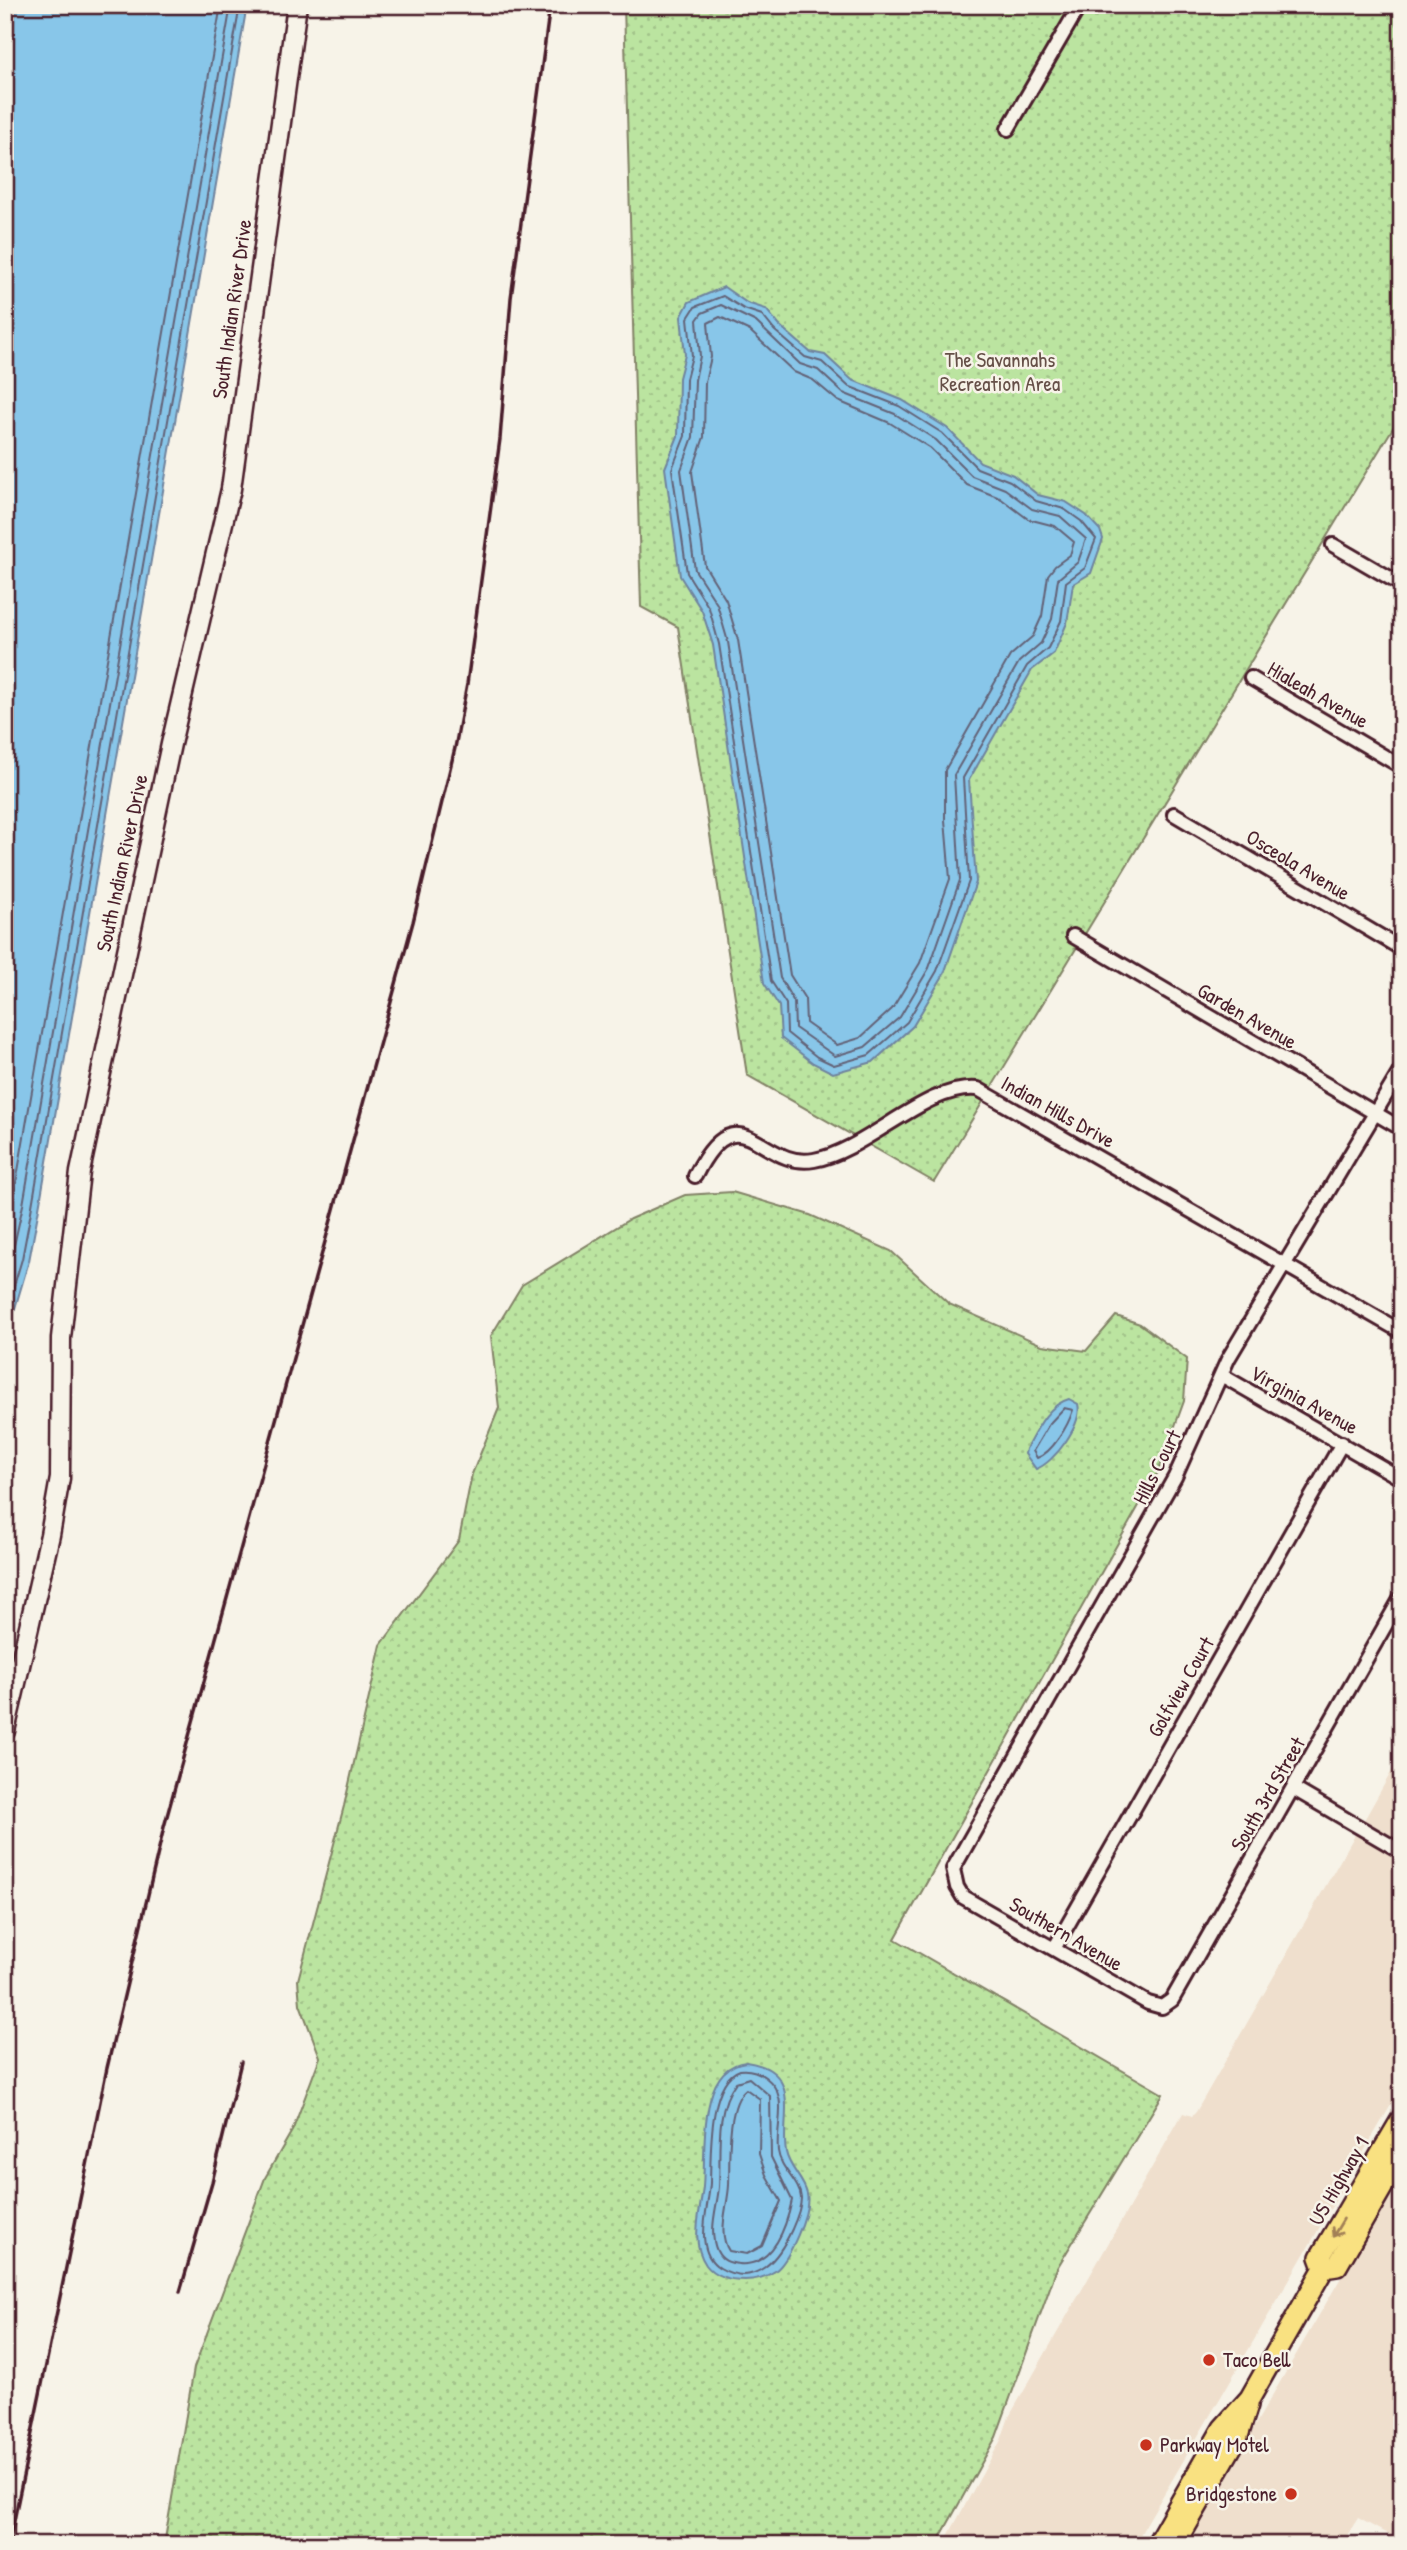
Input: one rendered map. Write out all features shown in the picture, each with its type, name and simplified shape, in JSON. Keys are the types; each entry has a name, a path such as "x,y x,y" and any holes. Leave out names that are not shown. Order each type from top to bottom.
{"main road":[{"name":"South Indian River Drive","path":"5,1731 50,1535 60,1478 61,1338 80,1172 171,744 231,489 297,5"},
{"name":"US Highway 1","path":"1175,2545 1238,2436 1250,2398 1324,2268 1320,2257 1402,2118"},
{"name":"US Highway 1","path":"1324,2268 1337,2266 1402,2153"},
{"name":"US Highway 1","path":"1156,2545 1223,2428 1250,2398"}],"street":[{"path":"1008,129 1080,5"},
{"path":"1334,545 1402,585"},
{"name":"Hialeah Avenue","path":"1251,678 1402,766"},
{"name":"Osceola Avenue","path":"1174,814 1402,949"},
{"name":"Garden Avenue","path":"1073,936 1402,1129"},
{"name":"Hills Court","path":"957,1887 953,1869 1175,1477 1223,1376 1228,1359 1402,1068"},
{"name":"Indian Hills Drive","path":"695,1176 714,1145 728,1137 744,1134 789,1158 813,1161 848,1148 944,1094 961,1087 978,1089 1402,1332"},
{"name":"Virginia Avenue","path":"1223,1376 1402,1479"},
{"name":"Golfview Court","path":"1054,1949 1342,1443"},
{"name":"South 3rd Street","path":"1162,2007 1172,2000 1402,1596"},
{"path":"1294,1789 1402,1852"},
{"name":"Southern Avenue","path":"957,1887 963,1897 1148,2003 1162,2007"}],"shaded area":[{"path":"1402,1753 1402,1845 1363,1822"},
{"path":"1356,1833 1402,1860 1402,2086 1134,2545 943,2545 1001,2440 1009,2417 1183,2113 1192,2116 1196,2112"},
{"path":"1402,2173 1402,2542 1358,2518 1341,2545 1185,2545"}],"green space":[{"name":"The Savannahs Recreation Area","path":"624,5 1402,5 1402,413 934,1182 747,1075 678,627 641,607"},
{"path":"732,1192 810,1215 891,1251 949,1304 1042,1345 1086,1351 1116,1316 1140,1324 1187,1359 1184,1401 1159,1470 895,1939 1163,2094 1057,2268 996,2437 936,2545 164,2545 194,2368 265,2178 293,2129 320,2057 300,2004 298,1980 344,1806 381,1645 459,1540 472,1474 499,1408 491,1336 522,1285 630,1219 685,1195"}],"water":[{"path":"5,5 247,5 39,1208 29,1261 5,1342"},
{"path":"724,287 747,303 766,309 779,325 810,352 825,355 852,380 902,400 947,428 980,462 1013,475 1038,495 1066,502 1086,515 1100,530 1103,539 1091,573 1073,584 1067,623 1054,653 1032,670 969,780 976,882 944,974 913,1026 873,1062 833,1073 813,1063 781,1038 779,1006 764,983 713,645 702,611 680,576 665,468 678,436 679,378 685,355 681,317 689,302"},
{"path":"1069,1399 1078,1404 1072,1432 1059,1451 1036,1469 1025,1454 1026,1449 1048,1413"},
{"path":"746,2062 764,2067 776,2075 783,2085 786,2097 786,2152 803,2183 807,2202 798,2235 781,2266 757,2279 745,2280 723,2277 710,2269 701,2256 697,2237 707,2113 712,2095 719,2079 730,2067"}],"railway":[{"path":"9,2545 107,2068 164,1827 413,922 455,748 467,684 500,439 511,298 550,5"},
{"path":"180,2292 212,2182 241,2062"}],"place":[{"name":"Taco Bell","path":"1209,2360"},
{"name":"Parkway Motel","path":"1146,2445"},
{"name":"Bridgestone","path":"1291,2494"}]}
